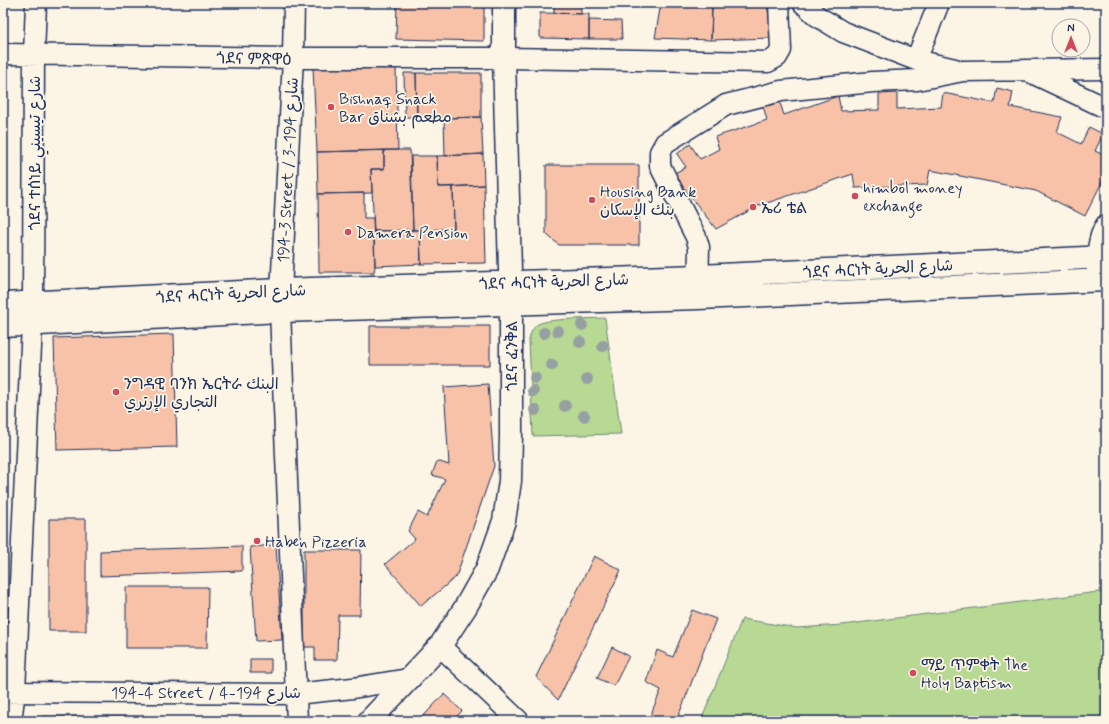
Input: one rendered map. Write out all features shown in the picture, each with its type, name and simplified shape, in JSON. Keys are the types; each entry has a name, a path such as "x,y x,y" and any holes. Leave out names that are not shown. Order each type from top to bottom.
{"main road":[{"name":"ጎደና ፈንቅል","path":"369,721 440,646 465,608 487,569 504,521 510,481 511,305 504,58 504,3"},
{"name":"ጎደና ሓርነት شارع الحرية","path":"3,304 281,290 699,276 1101,258"},
{"name":"ጎደና ሓርነት شارع الحرية","path":"3,326 280,312 698,298 1101,280"}],"street":[{"name":"ጎደና ተሰነይ شارع تيسيني","path":"11,721 9,691 33,303 34,55 36,3"},
{"name":"194-3 Street / شارع 194-3","path":"294,3 293,58 280,312 297,721"},
{"name":"ጎደና ምጽዋዕ","path":"3,54 293,58 504,58 768,62 777,58 781,50 779,3"},
{"path":"803,3 817,16 843,32 916,60 963,71"},
{"path":"916,60 939,3"},
{"path":"698,298 699,247 696,237 660,166 660,152 664,143 726,105 781,91 873,82 917,80 963,71 1106,69"},
{"path":"1028,71 1106,108"},
{"path":"1101,280 1101,236 1106,225"},
{"path":"440,646 519,721"},
{"name":"194-4 Street / شارع 194-4","path":"9,691 295,694 408,680"}],"green space":[{"path":"605,318 621,434 533,436 529,340 533,329 536,325 544,322 570,319"},
{"name":"ማይ ጥምቀት The Holy Baptism","path":"1106,591 1106,721 701,721 742,619 797,628 842,625"},
{"path":"42,716 133,717 133,721 42,721"}],"building":[{"path":"397,3 484,3 484,41 396,39"},
{"path":"554,3 581,3 581,14 554,13"},
{"path":"661,3 707,3 712,7 711,40 655,38"},
{"path":"712,3 767,3 772,38 711,40"},
{"path":"540,13 589,14 589,39 540,38"},
{"path":"589,20 621,21 622,39 589,39"},
{"path":"313,68 396,68 398,150 317,152"},
{"path":"404,73 416,73 417,117 405,117"},
{"path":"416,73 481,73 481,117 417,117"},
{"path":"997,88 1013,92 1010,107 1062,117 1057,132 1081,144 1089,127 1103,134 1095,151 1106,156 1106,174 1085,216 1036,191 930,170 927,185 855,188 853,174 758,206 716,229 673,174 686,167 677,154 690,144 700,159 719,149 715,137 767,120 763,106 779,100 784,115 838,96 841,111 879,110 879,94 897,93 897,109 941,107 943,93 994,103"},
{"path":"481,117 483,154 445,156 444,118"},
{"path":"384,150 384,169 371,169 372,193 318,194 317,152"},
{"path":"384,150 410,150 413,230 374,231 371,169 384,169"},
{"path":"483,154 484,185 438,187 437,156"},
{"path":"411,156 437,156 438,187 453,187 454,229 413,230"},
{"name":"Housing Bank بنك الإسكان","path":"546,165 639,165 639,245 559,245 546,234"},
{"path":"484,185 486,263 421,264 420,230 454,229 453,187"},
{"path":"364,193 364,218 373,218 374,272 319,272 318,194"},
{"path":"420,230 421,264 375,266 374,231"},
{"path":"370,326 490,326 490,365 370,365"},
{"name":"ንግዳዊ ባንክ ኤርትራ البنك التجاري الإرتري","path":"174,334 177,447 57,450 54,338"},
{"path":"488,384 494,466 456,577 421,606 385,564 415,539 408,531 418,512 427,517 445,479 432,475 437,461 449,465 444,387"},
{"path":"49,519 86,519 86,631 49,631"},
{"path":"276,545 282,640 256,641 250,547"},
{"path":"242,546 242,571 100,576 100,551"},
{"path":"304,550 361,550 360,615 338,615 337,660 315,660 315,647 304,647"},
{"path":"594,556 621,570 558,700 536,677"},
{"path":"126,587 208,587 207,648 126,648"},
{"path":"692,610 716,619 682,707 676,721 648,721 661,690 646,682 657,650 673,657"},
{"path":"612,647 629,656 614,686 597,678"},
{"path":"250,659 271,659 271,673 250,673"},
{"path":"444,694 462,711 452,721 419,721"}],"place":[{"name":"Bishnaq Snack Bar مطعم بشناق","path":"331,107"},
{"name":"himbol money exchange","path":"855,196"},
{"name":"Housing Bank بنك الإسكان","path":"592,200"},
{"name":"ኤሪ ቴል","path":"753,207"},
{"name":"Damera Pension","path":"348,232"},
{"name":"ንግዳዊ ባንክ ኤርትራ البنك التجاري الإرتري","path":"116,392"},
{"name":"Haben Pizzeria","path":"257,541"},
{"name":"ማይ ጥምቀት The Holy Baptism","path":"913,673"}]}
